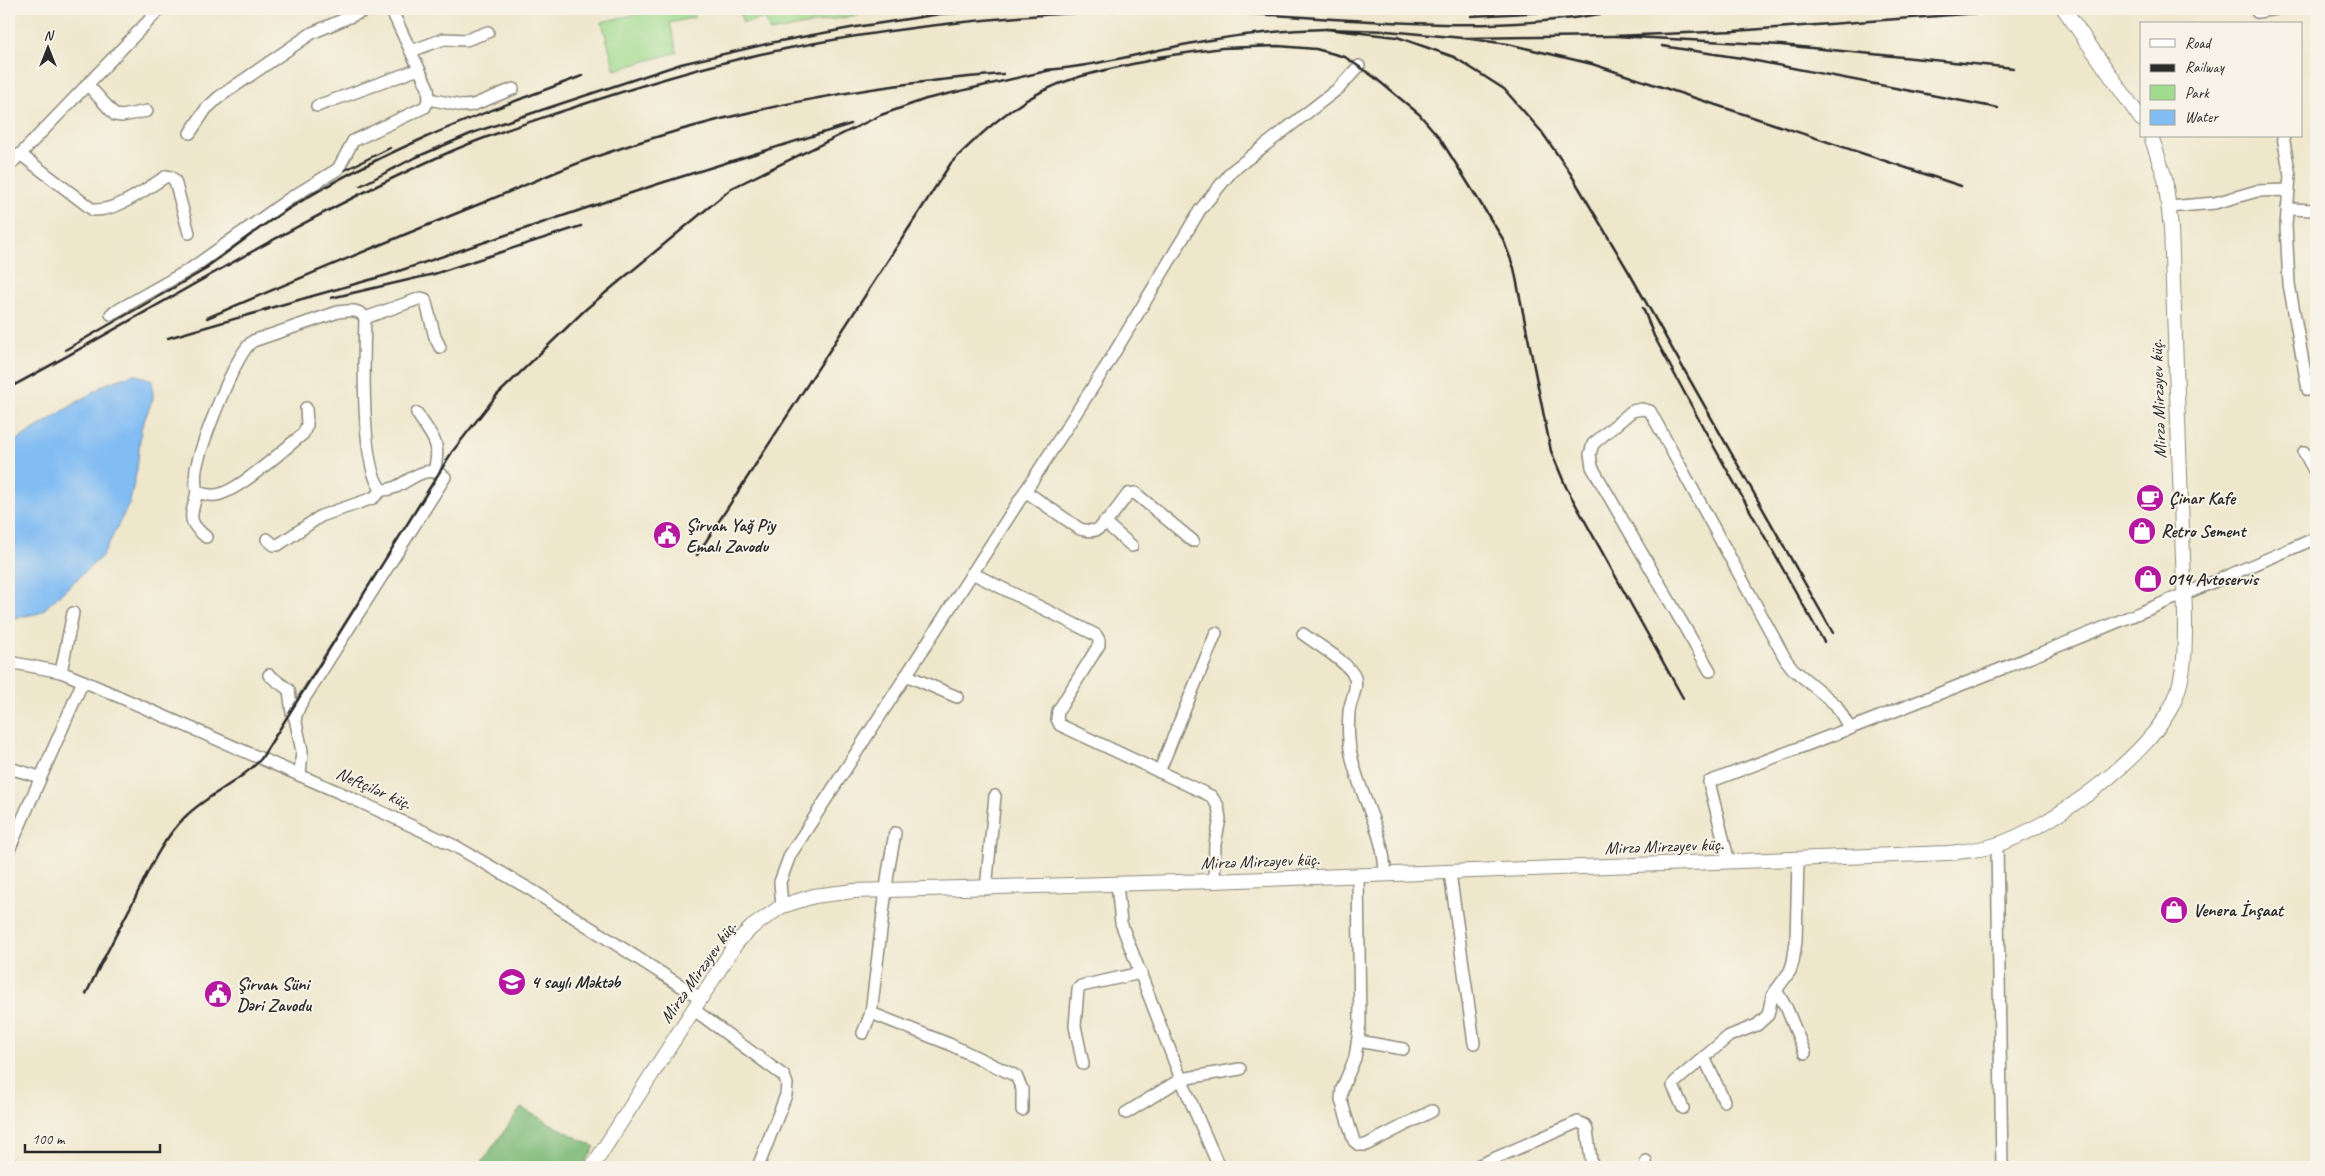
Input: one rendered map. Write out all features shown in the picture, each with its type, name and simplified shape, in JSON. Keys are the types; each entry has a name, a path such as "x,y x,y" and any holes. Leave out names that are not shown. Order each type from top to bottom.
{"main road":[{"path":"2064,9 2140,118"},
{"name":"Mirzə Mirzəyev küç.","path":"592,1167 738,942 752,927 782,906 831,893 886,889 986,888 1450,873 1948,853 1997,845 2040,824 2084,796 2136,752 2162,723 2175,700 2181,680 2185,650 2169,207 2162,165 2152,138"}],"street":[{"path":"9,166 160,9"},
{"path":"190,134 206,109 219,97 312,33 368,9"},
{"path":"111,314 218,251 289,199 338,169 354,141 425,107 429,98 428,88 391,9"},
{"path":"2258,15 2276,9"},
{"path":"411,51 444,39 466,40 488,32"},
{"path":"782,906 780,882 790,855 1025,491 1214,191 1246,159 1339,88 1359,66"},
{"path":"317,106 419,68"},
{"path":"87,84 115,115 122,116 147,111"},
{"path":"429,98 463,106 473,105 513,89"},
{"path":"2283,138 2289,167 2287,209 2289,284 2308,390"},
{"path":"20,154 93,210 114,207 168,176 171,177 175,181 189,233"},
{"path":"2169,207 2215,203 2257,191 2289,190"},
{"path":"2287,209 2316,210"},
{"path":"365,318 421,298 425,299 434,337 440,347"},
{"path":"206,536 193,526 192,518 197,492 195,484 196,467 227,382 245,346 253,341 338,312 352,310 362,313 365,318 364,405 374,477 377,486 382,490 389,490 418,473 434,471 445,477 300,705 295,718"},
{"path":"197,492 216,496 230,491 243,481 303,434 307,425 306,408"},
{"path":"1710,671 1592,467 1590,454 1593,444 1632,411 1642,409 1650,411 1786,660 1793,669 1836,705 1850,729"},
{"path":"417,413 436,445 438,453 434,471"},
{"path":"2304,452 2316,474"},
{"path":"267,539 274,545 278,545 326,513 373,498 382,490"},
{"path":"1025,491 1080,529 1094,531 1128,494 1135,493 1193,541"},
{"path":"1104,522 1132,546"},
{"path":"1729,862 1710,782 1850,729 2184,595 2316,538"},
{"path":"972,573 1096,635 1099,645 1058,711 1057,719 1060,725 1211,796 1218,806 1220,819 1215,844 1214,881"},
{"path":"61,672 74,613"},
{"path":"1159,772 1216,633"},
{"path":"1302,634 1340,662 1355,678 1355,688 1349,710 1348,730 1351,754 1357,777 1382,844 1386,875"},
{"name":"Neftçilər küç.","path":"9,662 61,672 416,826 489,865 696,1004 784,1076 787,1084 786,1095 758,1167"},
{"path":"269,675 289,690 292,713 295,718 302,751 300,775"},
{"path":"906,675 957,697"},
{"path":"9,850 83,681"},
{"path":"9,768 40,777"},
{"path":"986,888 995,796"},
{"path":"863,1033 871,1013 886,889 895,833"},
{"path":"1997,845 2002,1167"},
{"path":"1683,1108 1673,1086 1729,1036 1764,1020 1776,990 1790,971 1796,942 1798,860"},
{"path":"1450,873 1474,1043"},
{"path":"1358,876 1361,988 1358,1041 1352,1070 1342,1090 1341,1100 1354,1141 1359,1145 1366,1145 1432,1111"},
{"path":"1117,884 1121,923 1181,1079 1219,1167"},
{"path":"1082,1064 1075,1026 1078,989 1081,986 1141,973"},
{"path":"1776,990 1787,1009 1805,1053"},
{"path":"871,1013 949,1044 1016,1076 1022,1089 1022,1110"},
{"path":"1358,1041 1403,1050"},
{"path":"1704,1057 1724,1101"},
{"path":"1126,1113 1181,1079 1240,1069"},
{"path":"1475,1167 1578,1122 1585,1125 1587,1130 1592,1167"},
{"path":"9,1163 15,1167"}],"green space":[{"path":"659,9 693,9 695,17 670,23 677,52 615,70 602,22"},
{"path":"739,9 909,9 856,15 770,32 765,18 743,23"},
{"path":"521,1108 595,1147 582,1167 478,1167"}],"water":[{"path":"134,374 152,380 153,398 141,429 137,469 130,502 103,555 40,613 9,619 9,445 106,384"}],"railway":[{"path":"360,186 412,159 475,132 681,64 775,42 856,27 940,14 1009,9"},
{"path":"9,388 338,205 452,151 499,132 581,105 670,77 738,59 842,38 925,26 1090,12 1157,10 1426,24 1493,24 1560,20 1626,9"},
{"path":"1471,16 1581,10"},
{"path":"1992,12 1734,31 1615,36 1781,45 2014,68"},
{"path":"1463,38 1387,31 1326,29 1397,37 1454,57 1504,89 1541,131 1569,171 1630,274 1833,633"},
{"path":"1045,70 1086,65 1250,34 1326,29"},
{"path":"1615,36 1463,38 1508,44 1592,64 1961,186"},
{"path":"1158,57 1222,48 1278,46 1316,49 1345,57 1374,77 1419,114 1439,137 1503,239 1514,268 1551,451 1566,487 1683,698"},
{"path":"1662,46 1741,58 1998,108"},
{"path":"697,555 951,163 1008,112 1040,92 1087,75 1165,57"},
{"path":"86,994 150,868 176,826 194,809 243,775 261,759 452,452 496,396 586,309 732,188 881,115 926,99 1051,70"},
{"path":"207,318 565,168 642,141 795,102 899,85 1003,74"},
{"path":"202,270 273,219 309,196 384,156 462,122 582,76"},
{"path":"263,310 387,275 658,184 851,124"},
{"path":"345,170 390,148"},
{"path":"331,298 434,274 581,226"},
{"path":"65,350 208,268"},
{"path":"1643,308 1654,336 1704,429 1824,642"},
{"path":"168,338 269,309"}],"place":[{"name":"Çinar Kafe","path":"2150,498"},
{"name":"Retro Sement","path":"2142,531"},
{"name":"Şirvan Yağ Piy Emalı Zavodu","path":"667,535"},
{"name":"014 Avtoservis","path":"2148,579"},
{"name":"Venera İnşaat","path":"2174,910"},
{"name":"4 saylı Məktəb","path":"512,982"},
{"name":"Şirvan Süni Dəri Zavodu","path":"218,994"}]}
